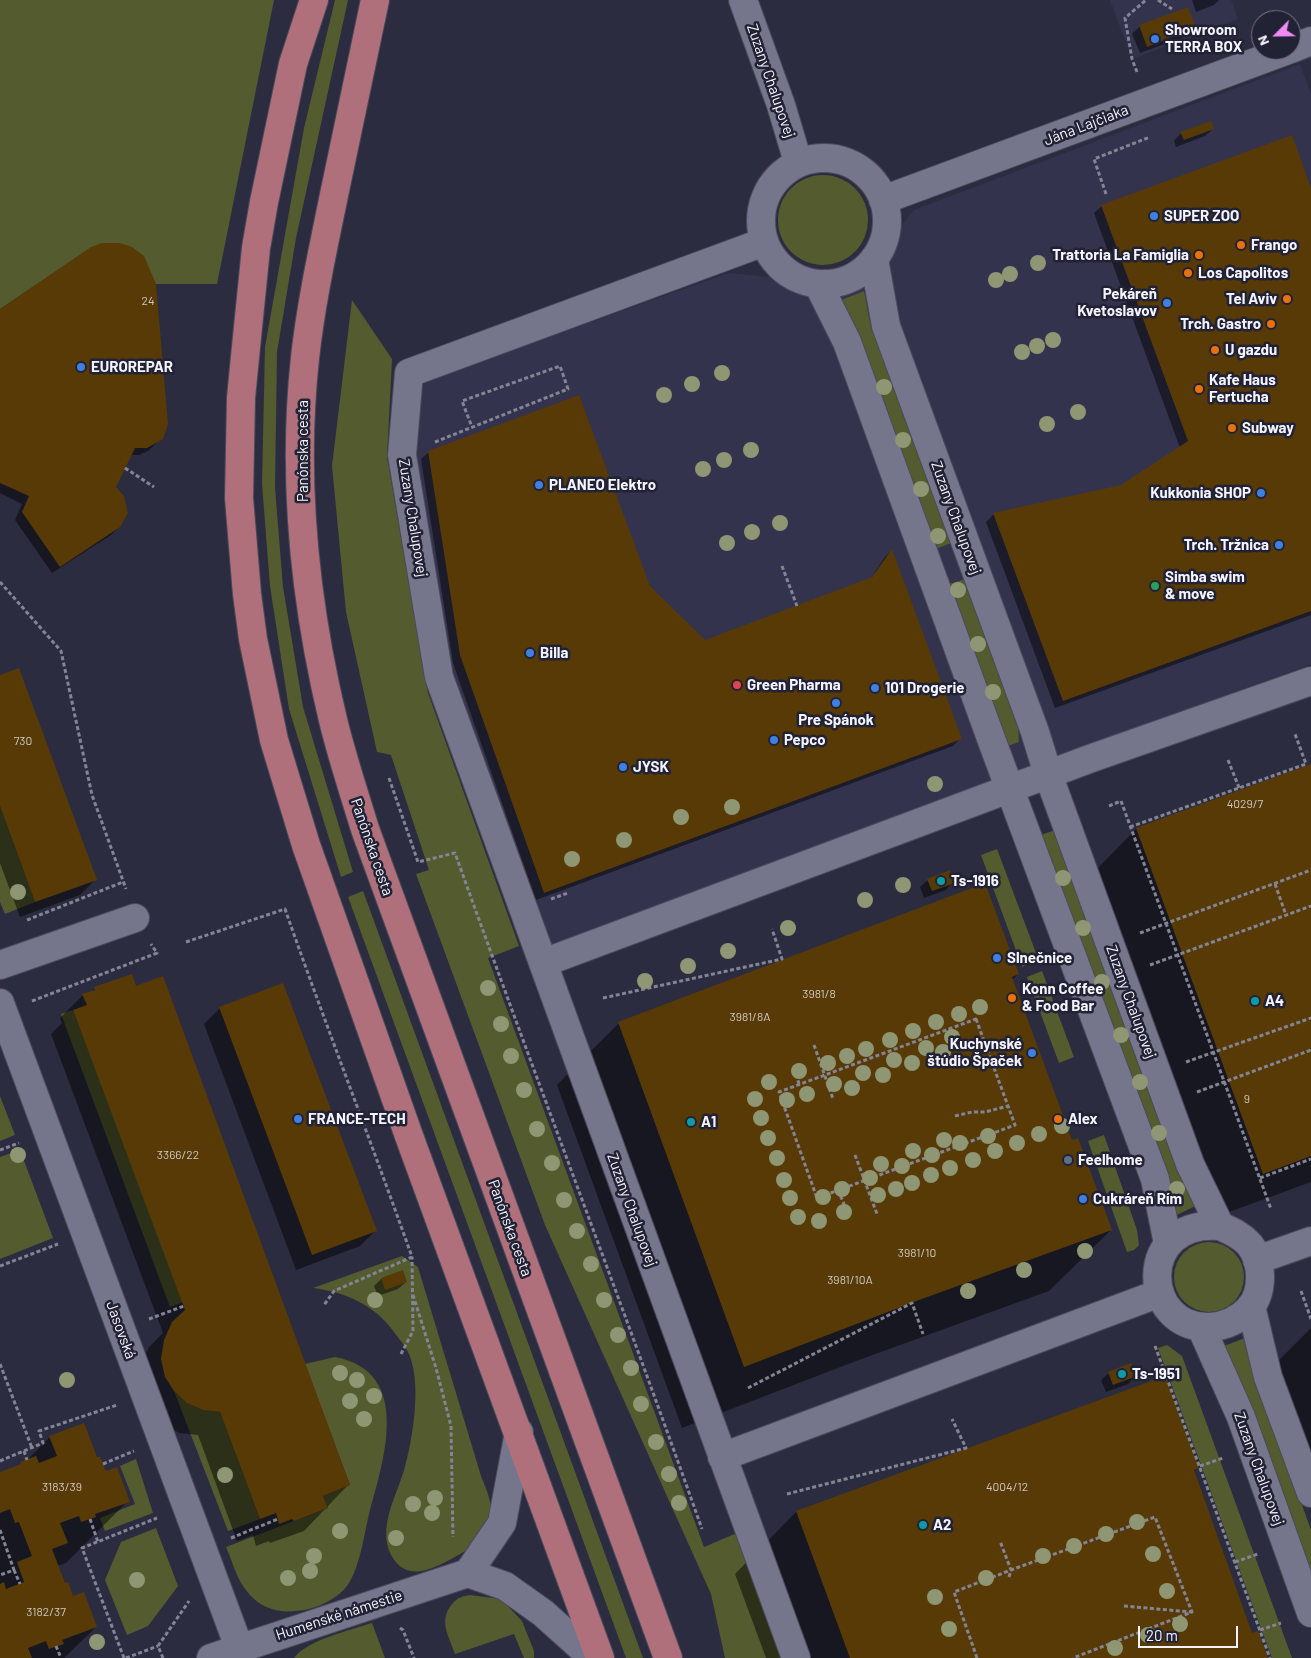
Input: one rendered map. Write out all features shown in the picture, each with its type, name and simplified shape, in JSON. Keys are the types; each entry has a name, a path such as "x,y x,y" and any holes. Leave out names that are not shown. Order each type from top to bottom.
{"main road":[{"path":"293,0 293,64"},
{"path":"314,0 293,64 264,202 256,248 241,398 239,498 247,594 253,639 274,740 306,845 409,1136 519,1432 600,1658"},
{"name":"Panónska cesta","path":"375,0 321,258 305,358 301,431 302,502 309,580 321,660 340,748 365,830 668,1658"}],"street":[{"name":"Zuzany Chalupovej","path":"743,0 781,105 798,162"},
{"name":"Jána Lajčiaka","path":"883,200 1259,60"},
{"path":"818,158 839,159 858,167 873,182 883,200 887,220 884,241 874,260 859,274 839,282 818,284 801,280 786,271 773,258 764,242 761,223 763,204 770,187 783,173 798,162 818,158"},
{"name":"Zuzany Chalupovej","path":"764,242 409,373 402,455 439,677 796,1658"},
{"name":"Zuzany Chalupovej","path":"874,260 886,326 1035,732 1048,774 1190,1164 1220,1226"},
{"path":"818,284 847,342 993,744 1155,1178 1168,1244"},
{"path":"543,963 1048,774 1311,681"},
{"path":"0,966 136,918"},
{"name":"Jasovská","path":"0,1003 241,1653"},
{"path":"1206,1225 1220,1226 1236,1233 1249,1244 1257,1260 1260,1276 1258,1292 1251,1306 1237,1320 1220,1326 1201,1327 1175,1316 1166,1305 1157,1280 1158,1267 1168,1244 1179,1234 1192,1228 1206,1225"},
{"path":"1257,1260 1311,1240"},
{"path":"722,1456 1160,1292"},
{"path":"1251,1306 1268,1377 1311,1493"},
{"name":"Zuzany Chalupovej","path":"1201,1327 1241,1417 1299,1617"},
{"path":"519,1432 502,1523 461,1576 505,1586 543,1613 593,1658"},
{"name":"Humenské námestie","path":"211,1658 241,1653 461,1576"}],"path":[{"path":"1132,59 1125,18 1146,0"},
{"path":"1158,0 1172,9"},
{"path":"402,455 568,390 560,366 462,401 472,427"},
{"path":"125,468 154,487"},
{"path":"782,566 797,606"},
{"path":"0,582 62,651 92,795 136,918"},
{"path":"1130,827 1306,764 1295,734"},
{"path":"1228,760 1239,789"},
{"path":"388,778 418,862 455,853 702,1529"},
{"path":"1109,806 1121,801 1271,1209"},
{"path":"1137,934 1311,870"},
{"path":"18,923 124,882"},
{"path":"1275,884 1286,915"},
{"path":"543,902 568,893"},
{"path":"1148,966 1311,906"},
{"path":"186,942 285,909 412,1258 413,1331 401,1354"},
{"path":"603,998 782,959 772,929"},
{"path":"32,1001 157,954"},
{"path":"1183,1063 1311,1018"},
{"path":"976,1019 1015,1125 818,1198 778,1092 799,1084 976,1019"},
{"path":"814,1045 833,1099"},
{"path":"1194,1093 1311,1050"},
{"path":"796,1074 799,1084"},
{"path":"955,1116 972,1112 985,1112 1008,1106"},
{"path":"0,1150 22,1142"},
{"path":"855,1155 877,1214"},
{"path":"1260,1178 1311,1159"},
{"path":"838,1190 847,1211"},
{"path":"0,1266 61,1243"},
{"path":"324,1305 334,1291 412,1258"},
{"path":"1301,1291 1311,1319"},
{"path":"413,1295 436,1368 451,1426 461,1576"},
{"path":"748,1388 912,1303 923,1334"},
{"path":"1156,1346 1270,1658"},
{"path":"0,1364 32,1448"},
{"path":"0,1461 43,1444 39,1431 122,1403"},
{"path":"787,1494 966,1448 952,1419"},
{"path":"104,1464 140,1449"},
{"path":"24,1451 27,1460"},
{"path":"1200,1466 1226,1456"},
{"path":"158,1646 125,1658 82,1548 164,1515"},
{"path":"977,1658 954,1592 1155,1517 1192,1612"},
{"path":"90,1519 98,1542"},
{"path":"264,1524 278,1519"},
{"path":"0,1530 20,1584"},
{"path":"1000,1541 1011,1570 1009,1577"},
{"path":"1235,1562 1261,1552"},
{"path":"0,1575 14,1570"},
{"path":"1124,1606 1192,1612"},
{"path":"1073,1658 1192,1612"},
{"path":"1260,1630 1299,1617"},
{"path":"56,1646 61,1658"}],"shaded area":[{"name":"Showroom TERRA BOX","path":"1110,0 1231,0 1238,19 1132,59"},
{"path":"1300,64 1311,94 1311,664 1080,748 542,951 447,676 399,390 729,273 853,285 914,210"}],"green space":[{"path":"0,0 274,0 217,284 156,284 91,248 0,309"},
{"path":"335,0 348,0 296,238 277,352 275,488 283,587 303,707 353,872 341,877 289,709 270,586 262,484 265,347 304,128"},
{"path":"823,175 840,178 855,188 865,203 868,220 865,237 855,252 840,262 823,265 806,262 791,252 781,237 778,220 781,203 791,188 806,178"},
{"path":"864,291 870,323 951,543 933,550 839,301"},
{"path":"352,300 392,359 387,457 428,693 519,946 488,958 704,1547 737,1533 782,1658 725,1658 711,1594 545,1225 416,874 429,870 391,755 377,752 346,612 332,466"},
{"path":"965,579 1018,725 1019,742 1005,747 946,585"},
{"path":"0,806 35,902 5,914 0,902"},
{"path":"1056,830 1195,1206 1175,1216 1040,835"},
{"path":"997,849 1039,961 1022,967 981,855"},
{"path":"363,891 643,1658 626,1658 348,897"},
{"path":"1042,971 1074,1057 1059,1063 1027,977"},
{"path":"73,1010 183,1302 170,1307 61,1014"},
{"path":"0,1096 15,1135 0,1141"},
{"path":"1104,1135 1137,1230 1139,1245 1134,1250 1127,1252 1088,1141"},
{"path":"20,1150 53,1238 0,1259 0,1157"},
{"path":"1209,1242 1222,1245 1234,1252 1241,1264 1244,1277 1241,1290 1234,1302 1222,1309 1209,1312 1196,1309 1184,1302 1177,1290 1174,1277 1177,1264 1184,1252 1196,1245"},
{"path":"402,1256 418,1267 491,1509 491,1515 485,1528 469,1548 439,1565 417,1571 407,1570 397,1564 389,1550 386,1539 392,1504 404,1470 411,1442 415,1409 415,1377 412,1362 407,1350 378,1314 348,1297 313,1288"},
{"path":"1245,1338 1254,1372 1311,1530 1311,1583 1224,1346"},
{"path":"1167,1345 1182,1356 1292,1658 1272,1658 1158,1348"},
{"path":"335,1357 360,1366 376,1381 384,1400 387,1422 381,1470 361,1551 355,1570 344,1590 325,1603 309,1609 299,1611 273,1610 258,1602 245,1589 226,1547 328,1508 323,1496 350,1485 305,1364"},
{"path":"174,1391 195,1406 220,1412 260,1519 228,1531"},
{"path":"136,1459 153,1513 105,1531 100,1518 135,1504 120,1466"},
{"path":"156,1528 178,1586 148,1626 127,1635 105,1580 121,1542"},
{"path":"470,1595 501,1599 522,1621 534,1651 534,1658 524,1658 514,1634 455,1654 446,1629 446,1616 456,1600"},
{"path":"372,1623 385,1658 294,1658 300,1652 319,1641"}],"building":[{"path":"1188,7 1196,28 1147,47 1139,25"},
{"path":"1211,121 1214,129 1184,140 1180,132"},
{"path":"1292,135 1311,188 1311,611 1063,701 993,513 1121,485 1188,441 1101,205"},
{"name":"EUROREPAR","path":"102,243 120,243 132,247 144,256 156,284 168,424 163,439 147,448 135,448 116,487 124,496 128,513 120,527 60,567 22,512 29,496 0,483 0,309 91,247"},
{"path":"579,395 650,586 705,640 872,577 892,549 962,739 544,893 460,655 428,451"},
{"path":"19,668 97,880 35,902 0,806 0,675"},
{"name":"A4","path":"1311,764 1311,1156 1263,1174 1136,828"},
{"name":"Ts-1916","path":"950,870 955,883 932,891 927,879"},
{"name":"A1","path":"985,883 1019,974 1012,977 1072,1140 1078,1138 1112,1230 919,1300 744,1367 618,1022"},
{"path":"132,974 136,986 163,976 350,1485 323,1496 328,1508 294,1521 292,1519 279,1524 276,1513 260,1519 220,1412 203,1410 187,1403 174,1391 165,1377 161,1359 164,1340 172,1322 185,1310 73,1010 87,1005 82,994 95,990 94,987"},
{"name":"FRANCE-TECH","path":"283,983 377,1231 312,1255 219,1007"},
{"path":"403,1270 407,1282 385,1290 381,1278"},
{"name":"Ts-1951","path":"1131,1363 1137,1376 1113,1385 1108,1372"},
{"path":"1165,1376 1199,1468 1194,1470 1252,1633 1258,1631 1268,1658 850,1658 796,1511"},
{"path":"84,1423 97,1457 100,1457 106,1471 117,1467 130,1502 95,1514 96,1517 81,1522 79,1516 60,1523 68,1543 52,1549 65,1583 68,1582 73,1596 84,1592 97,1627 62,1640 64,1644 49,1649 46,1641 28,1648 32,1658 0,1658 0,1584 4,1582 6,1589 24,1582 17,1562 32,1556 19,1522 15,1523 10,1509 0,1513 0,1472 36,1456 39,1463 57,1456 49,1436"}],"place":[{"name":"Showroom TERRA BOX","path":"1155,39"},
{"name":"SUPER ZOO","path":"1154,216"},
{"name":"Frango","path":"1241,245"},
{"name":"Trattoria La Famiglia","path":"1199,255"},
{"name":"Los Capolitos","path":"1188,273"},
{"name":"Tel Aviv","path":"1287,299"},
{"name":"Pekáreň Kvetoslavov","path":"1167,303"},
{"name":"Trch. Gastro","path":"1271,324"},
{"name":"U gazdu","path":"1215,350"},
{"name":"EUROREPAR","path":"81,367"},
{"name":"Kafe Haus Fertucha","path":"1199,389"},
{"name":"Subway","path":"1232,428"},
{"name":"PLANEO Elektro","path":"539,485"},
{"name":"Kukkonia SHOP","path":"1261,493"},
{"name":"Trch. Tržnica","path":"1279,545"},
{"name":"Simba swim & move","path":"1155,586"},
{"name":"Billa","path":"530,653"},
{"name":"Green Pharma","path":"737,685"},
{"name":"101 Drogerie","path":"875,688"},
{"name":"Pre Spánok","path":"836,703"},
{"name":"Pepco","path":"774,740"},
{"name":"JYSK","path":"623,767"},
{"name":"Ts-1916","path":"941,881"},
{"name":"Slnečnice","path":"997,958"},
{"name":"Konn Coffee & Food Bar","path":"1012,998"},
{"name":"A4","path":"1255,1001"},
{"name":"Kuchynské štúdio Špaček","path":"1032,1053"},
{"name":"FRANCE-TECH","path":"298,1119"},
{"name":"Alex","path":"1058,1119"},
{"name":"A1","path":"691,1122"},
{"name":"Feelhome","path":"1068,1160"},
{"name":"Cukráreň Rím","path":"1083,1199"},
{"name":"Ts-1951","path":"1122,1374"},
{"name":"A2","path":"923,1525"}]}
